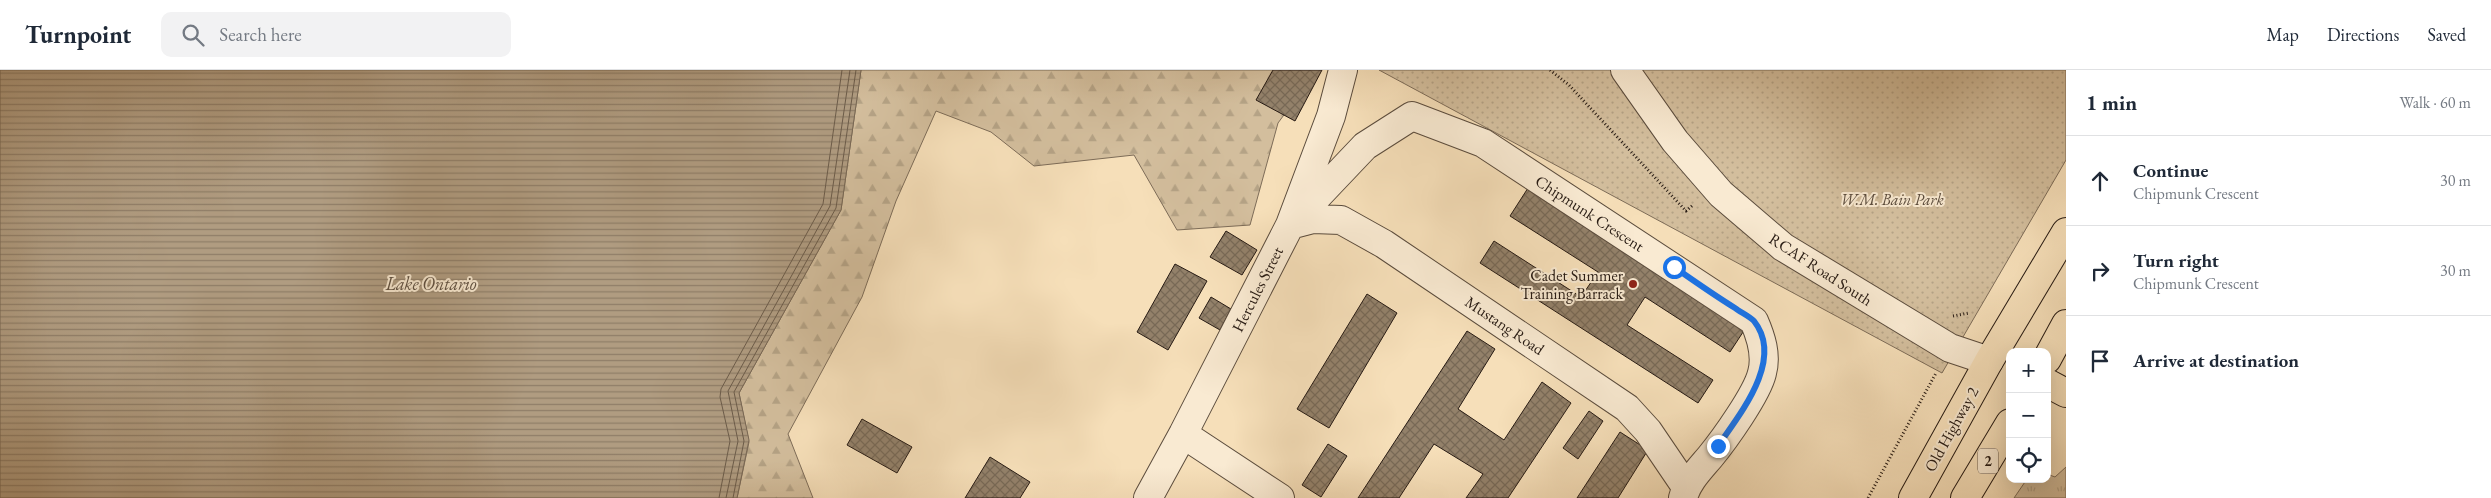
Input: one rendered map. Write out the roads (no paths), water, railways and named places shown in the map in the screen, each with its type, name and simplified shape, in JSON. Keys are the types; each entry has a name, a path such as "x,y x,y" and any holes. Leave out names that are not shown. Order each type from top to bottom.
{"main road":[{"name":"Old Highway 2","path":"1913,498 1999,364 2066,232"},
{"path":"2051,352 2066,324"},
{"path":"2051,385 2066,394"},
{"name":"2","path":"1966,498 2006,430"}],"lane":[{"name":"Hercules Street","path":"1148,498 1183,434 1290,225 1330,116 1343,70"},
{"name":"RCAF Road South","path":"1625,70 1675,140 1728,200 1783,247 1950,348 1999,364"},
{"name":"Chipmunk Crescent","path":"1290,225 1365,146 1412,116 1483,142 1754,321 1763,350 1762,373 1744,407 1684,492"},
{"name":"Mustang Road","path":"1290,225 1313,219 1341,220 1384,244 1627,408 1648,431 1684,492"},
{"path":"1183,434 1280,498"}],"water":[{"name":"Lake Ontario","path":"0,70 861,70 841,210 739,393 749,440 737,498 0,498"}],"place":[{"name":"Cadet Summer Training Barrack","path":"1633,284"}],"park label":[{"name":"W.M. Bain Park","path":"1892,199"}]}
